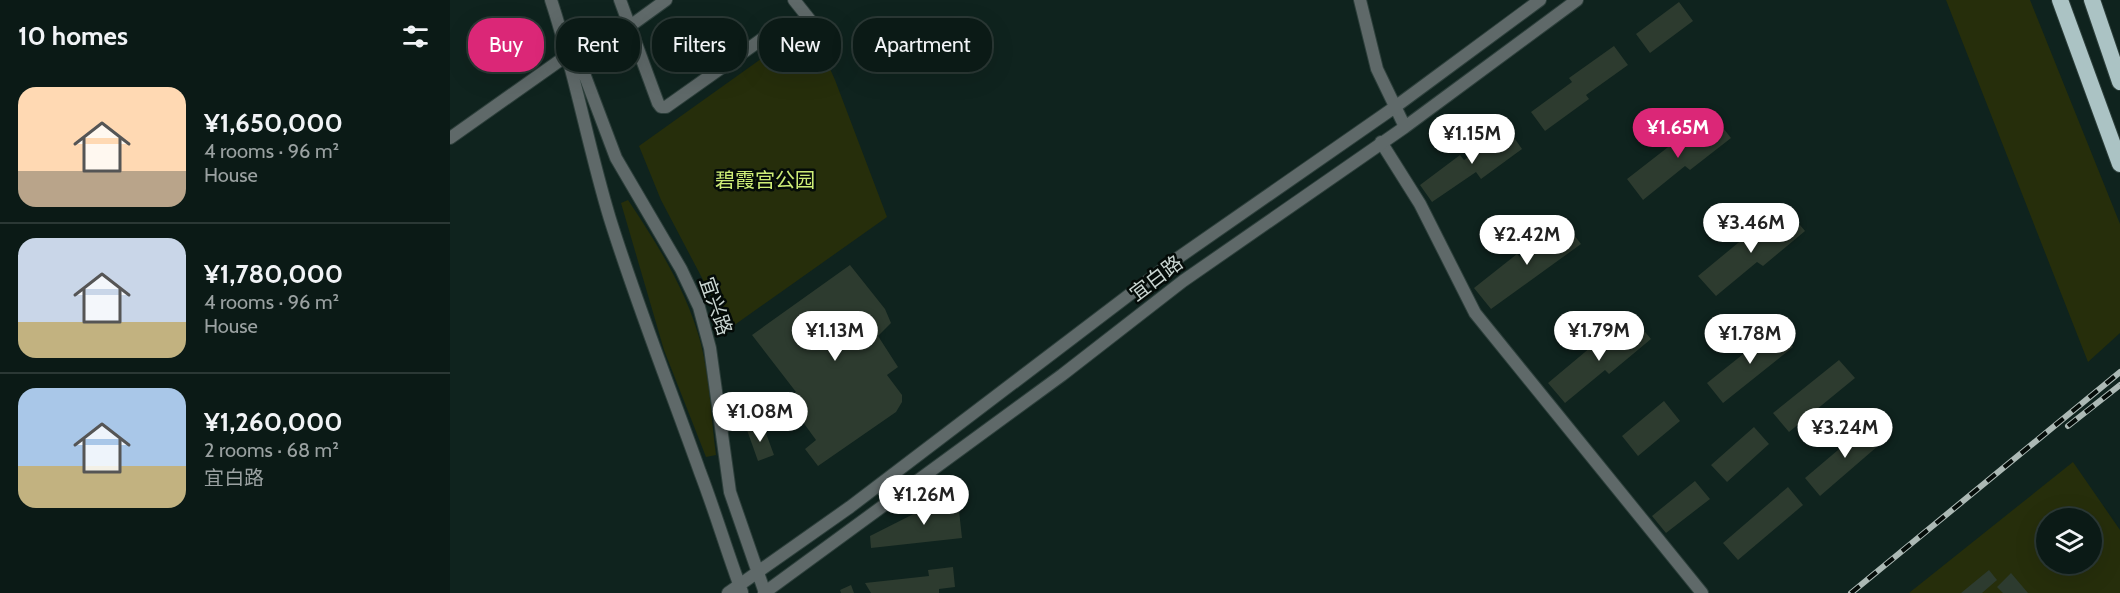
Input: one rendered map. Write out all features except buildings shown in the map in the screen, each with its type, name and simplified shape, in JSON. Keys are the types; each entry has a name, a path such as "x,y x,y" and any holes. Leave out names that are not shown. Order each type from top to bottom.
{"highway":[{"path":"2060,0 2120,164"},
{"path":"2092,0 2120,82"}],"street":[{"name":"宜兴路","path":"551,0 557,18"},
{"path":"620,0 627,18"},
{"path":"640,19 666,0"},
{"path":"640,54 658,103 661,107 666,107 780,27 810,20 794,0"},
{"path":"1360,0 1377,69 1405,127"},
{"path":"735,588 850,507 1175,260 1395,107 1540,0"},
{"name":"宜白路","path":"765,593 1062,375 1183,281 1405,127 1577,0"},
{"path":"450,138 556,64"},
{"name":"宜兴路","path":"573,72 610,217 735,588"},
{"name":"宜兴路","path":"582,72 616,158 681,269 699,307 710,348 730,492 765,593"},
{"path":"1381,142 1420,204 1475,313 1702,593"},
{"path":"735,588 740,550 740,523"}],"green space":[{"path":"1946,0 2030,0 2120,224 2120,333 2088,362"},
{"name":"碧霞宫公园","path":"759,60 759,72 831,72 887,217 726,331 712,297 661,200 639,146 743,72 747,72 747,69"},
{"path":"628,200 680,287 695,324 706,371 716,455 706,457 664,350 621,203"},
{"path":"2073,462 2120,530 2120,593 1909,593"}],"railway":[{"path":"1851,593 2120,372"},
{"path":"2068,426 2120,385"}]}
